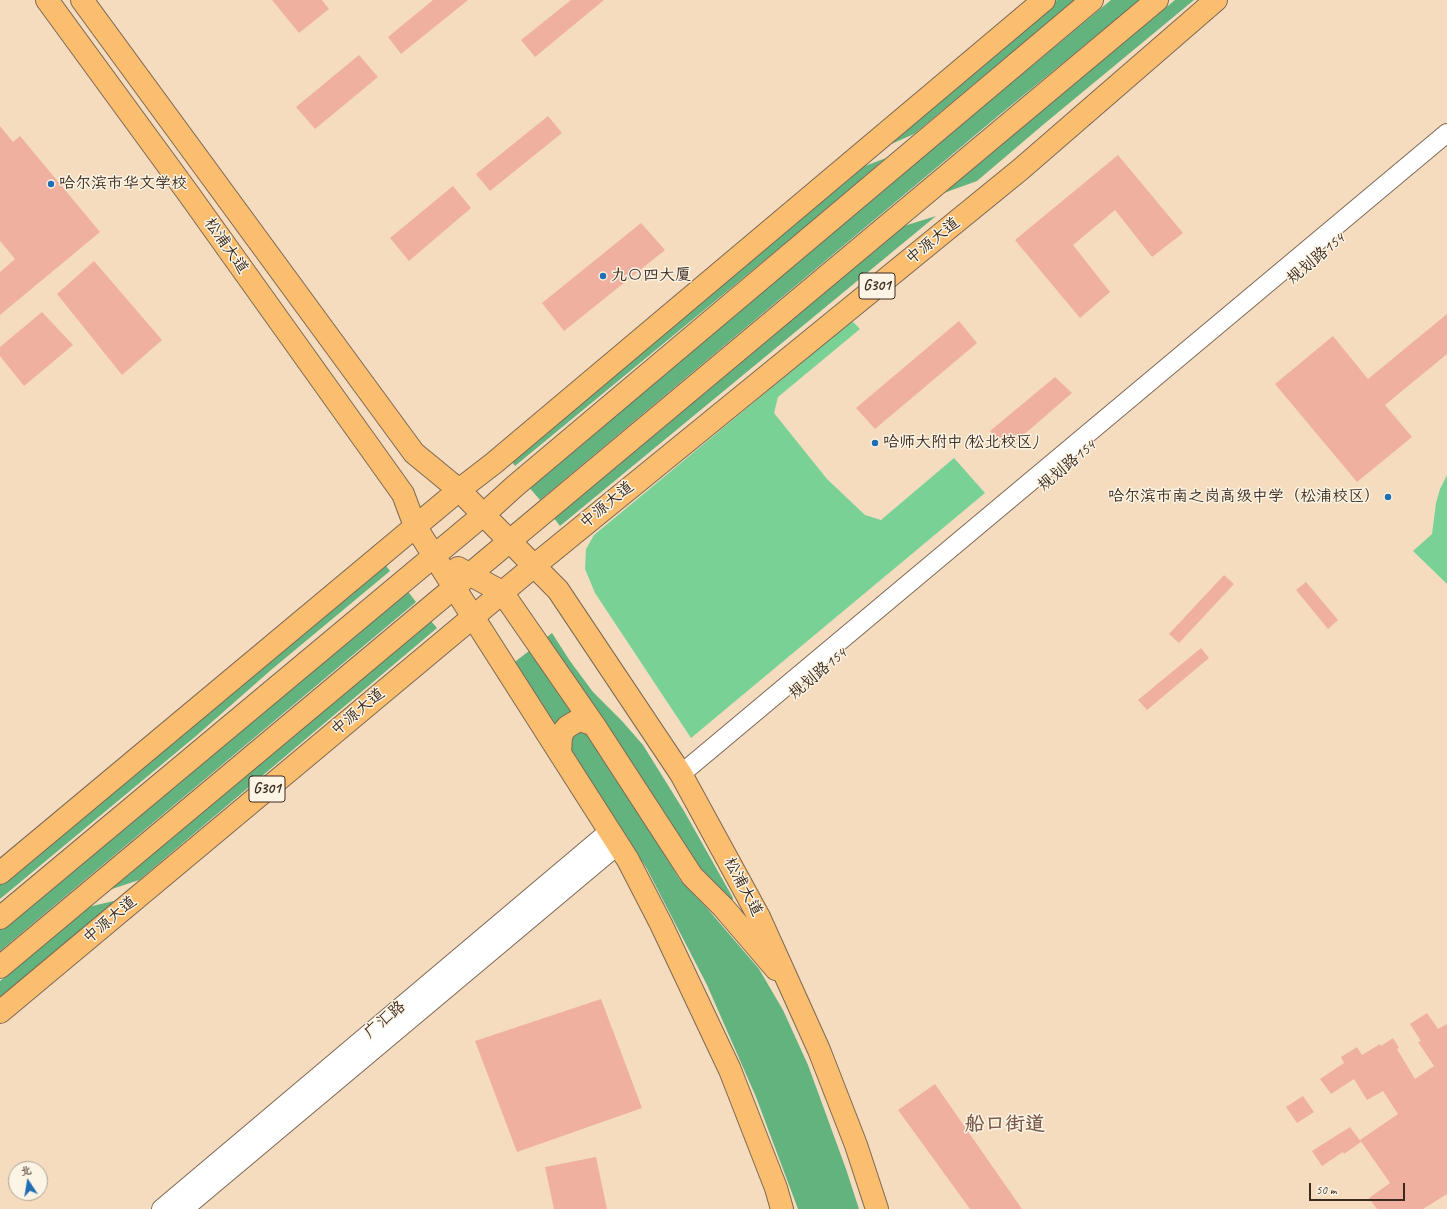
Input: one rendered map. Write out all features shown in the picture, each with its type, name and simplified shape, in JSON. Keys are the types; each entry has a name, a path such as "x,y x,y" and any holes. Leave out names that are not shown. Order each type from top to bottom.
{"highway":[{"name":"松浦大道","path":"47,0 188,193 403,494 415,526 434,555 462,581 473,616 560,752"},
{"name":"松浦大道","path":"82,0 414,453 459,490 558,590 684,779 759,917 792,989 819,1050 856,1145 877,1209"},
{"path":"0,873 415,526 494,464 1044,0"},
{"path":"0,918 483,515 515,486 1092,0"},
{"path":"0,967 1157,0"},
{"name":"中源大道","path":"0,1012 502,592 1022,169 1216,0"},
{"path":"462,581 502,592 594,725 692,876 723,907 792,989"},
{"path":"594,725 584,721 577,721 567,727 561,737 560,752 628,860 661,924 730,1070 776,1188 782,1209"}],"street":[{"path":"684,779 1447,133"},
{"name":"规划路154","path":"684,779 1447,149"},
{"name":"广汇路","path":"161,1209 614,838"},
{"name":"广汇路","path":"184,1209 614,838"}],"green space":[{"path":"1057,0 1075,0 914,134 871,153"},
{"path":"1111,0 1140,0 998,116 540,500 528,486"},
{"path":"1175,0 1194,0 977,181 941,194"},
{"path":"886,158 823,212 515,466 510,459 849,172"},
{"path":"936,216 560,526 553,517 904,226"},
{"path":"852,321 860,329 778,397 774,413 827,479 865,515 881,520 954,458 985,493 691,738 595,593 585,569 586,549 594,535"},
{"path":"1447,475 1447,584 1413,551 1432,534 1436,503 1440,489"},
{"path":"384,563 390,571 271,670 196,736 0,899 0,884"},
{"path":"406,589 416,602 0,951 0,930"},
{"path":"431,621 437,628 139,880 106,891"},
{"path":"552,633 593,692 643,745 684,811 733,898 732,905 703,884 542,641"},
{"path":"529,651 574,714 556,726 512,664"},
{"path":"583,730 591,737 680,880 706,907 759,969 783,1010 808,1065 859,1209 798,1209 756,1097 707,985 647,869 572,751 568,742 570,735"},
{"path":"118,900 0,997 0,981 88,907"}],"building":[{"path":"272,0 322,0 329,9 299,33"},
{"path":"433,0 468,0 401,54 388,37"},
{"path":"571,0 604,0 535,57 521,40"},
{"path":"359,55 378,77 315,129 296,107"},
{"path":"548,116 562,133 490,191 476,174"},
{"path":"0,126 13,142 20,136 100,232 0,315 0,272 15,259 0,241"},
{"path":"1118,155 1183,233 1152,257 1115,210 1073,245 1110,292 1080,318 1015,240"},
{"path":"453,186 471,208 409,261 390,238"},
{"name":"九〇四大厦","path":"641,223 665,250 564,331 542,303"},
{"path":"94,261 162,340 122,375 57,294"},
{"path":"42,312 73,345 24,386 0,356 0,347"},
{"path":"1447,314 1447,354 1385,405 1412,437 1357,482 1275,384 1333,336 1368,379"},
{"path":"959,321 977,343 875,429 856,408"},
{"path":"1055,377 1072,393 1006,450 990,431"},
{"path":"1224,575 1234,584 1179,643 1169,634"},
{"path":"1306,582 1338,620 1328,629 1296,590"},
{"path":"1201,648 1209,658 1147,710 1138,700"},
{"path":"601,999 642,1108 517,1152 475,1041"},
{"path":"1427,1013 1438,1029 1447,1024 1447,1194 1423,1209 1377,1209 1369,1198 1390,1183 1360,1140 1398,1114 1383,1091 1367,1100 1354,1079 1331,1094 1320,1079 1344,1063 1341,1057 1357,1047 1362,1055 1380,1044 1381,1046 1393,1038 1399,1048 1397,1049 1415,1079 1434,1066 1418,1042 1421,1041 1410,1024"},
{"path":"935,1084 1022,1209 970,1209 898,1110"},
{"path":"1303,1096 1314,1112 1297,1123 1286,1107"},
{"path":"1350,1127 1361,1142 1344,1154 1343,1152 1322,1166 1312,1151"},
{"path":"596,1157 607,1209 554,1209 545,1167"}],"place":[{"name":"哈尔滨市华文学校","path":"51,184"},
{"name":"九〇四大厦","path":"603,276"},
{"name":"哈师大附中(松北校区)","path":"875,443"},
{"name":"哈尔滨市南之岗高级中学（松浦校区）","path":"1388,497"}],"district":[{"name":"船口街道","path":"1005,1125"}]}
